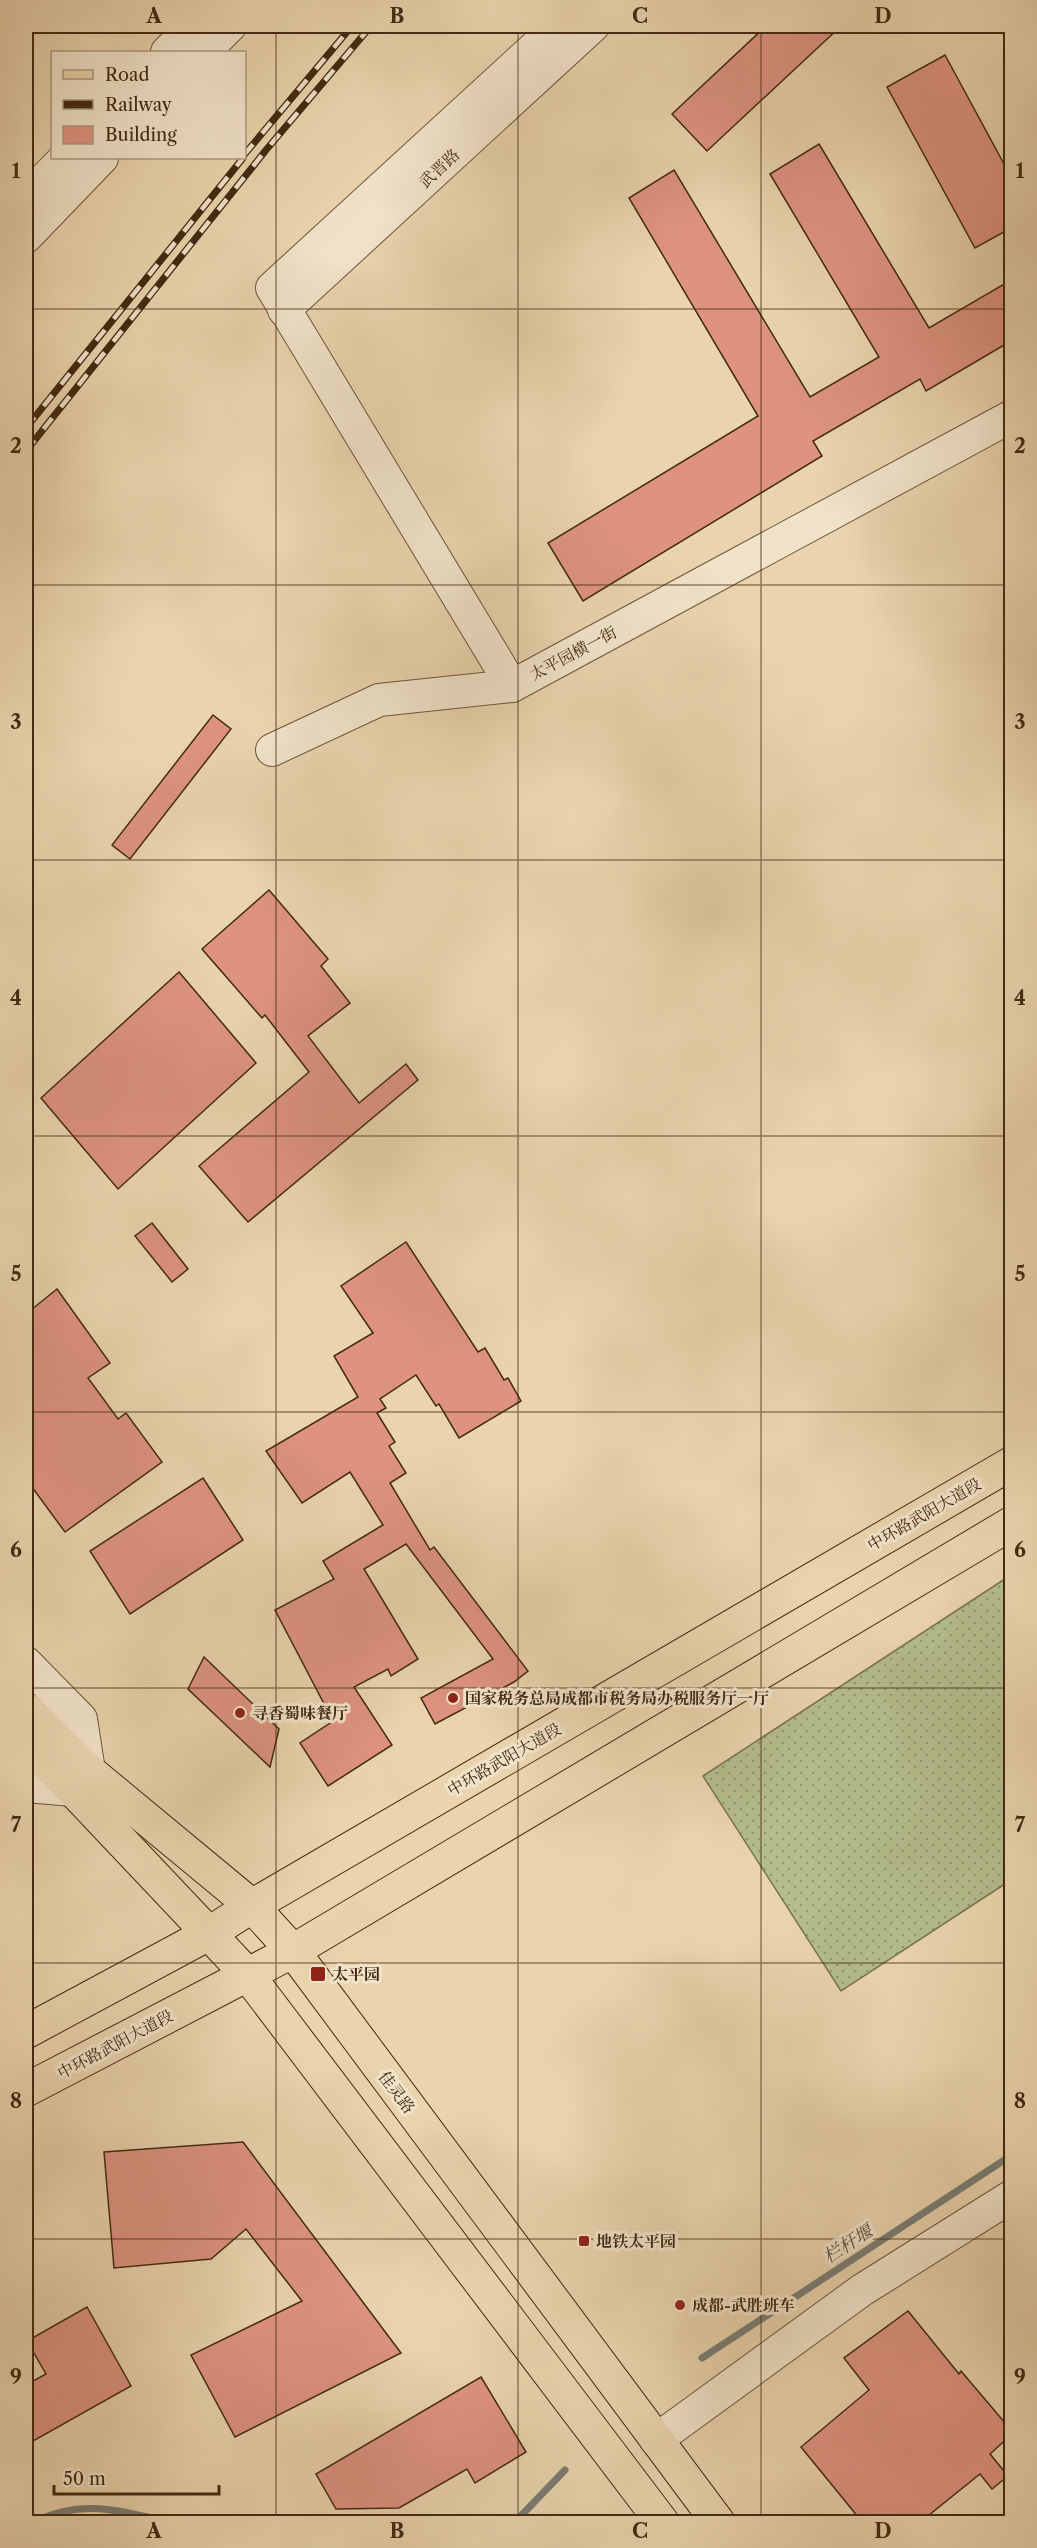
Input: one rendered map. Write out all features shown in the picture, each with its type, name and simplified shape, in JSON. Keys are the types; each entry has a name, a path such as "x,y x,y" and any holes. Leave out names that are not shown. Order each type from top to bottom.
{"main road":[{"name":"中环路武阳大道段","path":"26,2032 210,1933 252,1906 1011,1463"},
{"name":"中环路武阳大道段","path":"26,2090 293,1951 1011,1523"},
{"name":"佳灵路","path":"26,1709 81,1780 210,1933 248,1974 662,2523"},
{"name":"佳灵路","path":"26,1744 81,1780 252,1906 293,1951 718,2523"}],"street":[{"path":"168,51 193,26"},
{"path":"205,51 230,26"},
{"name":"武晋路","path":"278,299 558,26"},
{"name":"武晋路","path":"278,299 593,26"},
{"path":"26,198 64,159"},
{"path":"26,237 101,159"},
{"name":"太平园横一街","path":"278,299 512,686 1011,416"},
{"path":"272,750 379,700 512,686"},
{"path":"26,1663 81,1719 81,1780 26,1786"},
{"path":"656,2440 862,2290 1011,2196"}],"green space":[{"path":"1011,1575 1011,1880 841,1991 703,1776"}],"building":[{"path":"766,26 841,26 707,151 672,114"},
{"path":"945,55 1011,177 1011,228 975,248 887,87"},
{"path":"819,144 929,328 1011,280 1011,341 926,391 920,379 813,441 822,456 583,601 548,543 758,416 629,198 674,170 810,397 879,357 770,174"},
{"path":"213,715 231,729 130,859 112,845"},
{"path":"269,890 328,959 321,966 350,1003 308,1036 359,1103 406,1064 418,1080 248,1222 199,1166 309,1072 265,1015 262,1018 202,949"},
{"path":"179,972 256,1063 118,1189 41,1098"},
{"path":"152,1223 188,1269 172,1282 135,1236"},
{"path":"406,1242 478,1352 485,1348 504,1380 508,1378 521,1401 459,1438 439,1404 436,1406 416,1375 380,1399 386,1408 377,1413 395,1442 389,1446 406,1473 390,1483 430,1550 434,1547 528,1671 514,1682 435,1724 421,1698 493,1659 406,1544 364,1569 418,1659 391,1676 388,1669 354,1687 392,1745 328,1786 300,1743 333,1721 275,1610 334,1579 323,1561 383,1525 350,1472 302,1503 266,1451 358,1397 334,1356 373,1333 341,1286"},
{"path":"57,1289 110,1363 88,1378 118,1419 126,1413 162,1462 65,1532 26,1479 26,1314"},
{"path":"203,1478 243,1540 130,1614 90,1551"},
{"path":"204,1657 279,1729 270,1767 188,1689"},
{"path":"243,2142 401,2353 235,2437 191,2355 302,2301 246,2229 211,2259 114,2268 104,2152"},
{"path":"87,2307 131,2386 26,2445 26,2385 46,2374 27,2341"},
{"path":"908,2311 959,2374 961,2371 1011,2430 1011,2435 990,2454 1008,2476 992,2489 980,2474 919,2523 863,2523 801,2447 869,2390 844,2358"},
{"path":"481,2377 526,2452 475,2483 467,2469 399,2508 336,2509 316,2474"}],"waterway":[{"name":"栏杆堰","path":"702,2358 1012,2155"},
{"name":"栏杆堰","path":"515,2522 565,2470"},
{"name":"栏杆堰","path":"35,2522 69,2510 85,2509 118,2511 169,2522"}],"railway":[{"path":"246,153 352,26"},
{"path":"26,451 266,150 371,26"},
{"path":"26,428 242,159"}],"place":[{"name":"国家税务总局成都市税务局办税服务厅一厅","path":"453,1698"},
{"name":"寻香蜀味餐厅","path":"240,1713"},
{"name":"太平园","path":"318,1974"},
{"name":"地铁太平园","path":"584,2241"},
{"name":"成都-武胜班车","path":"680,2305"}]}
